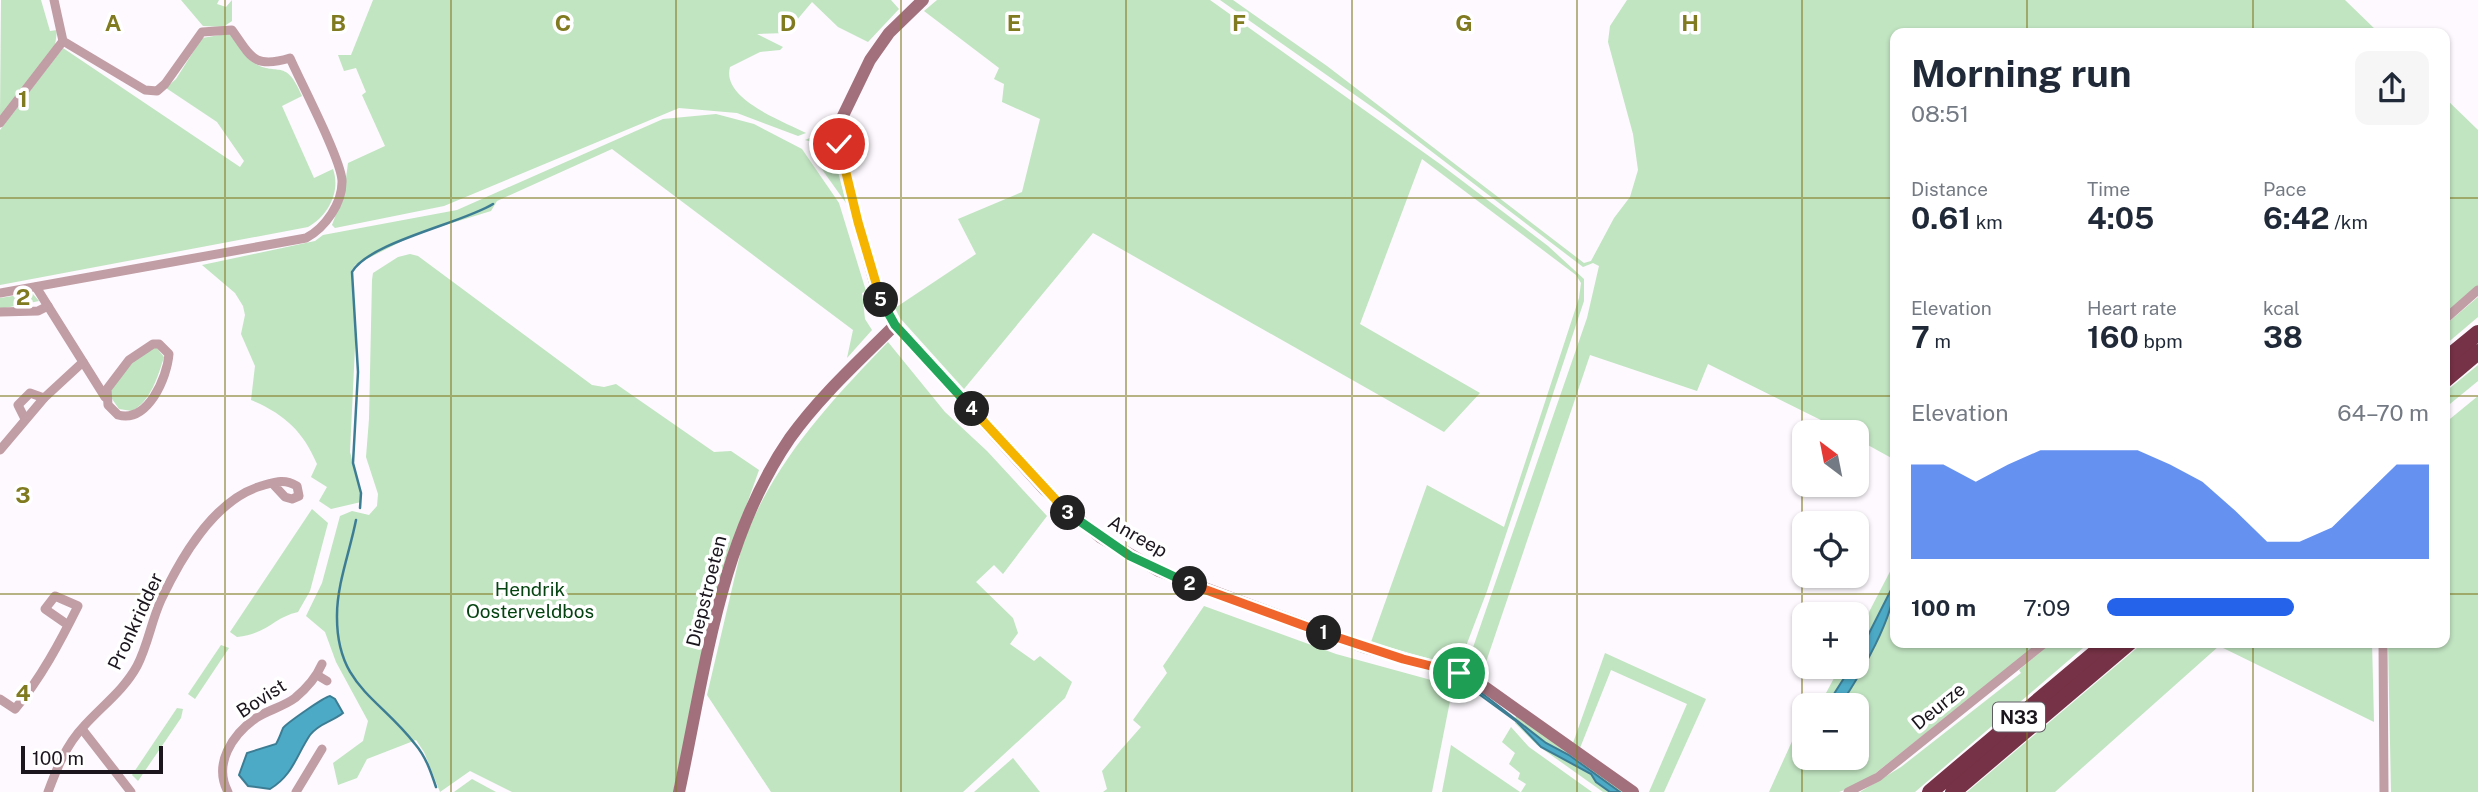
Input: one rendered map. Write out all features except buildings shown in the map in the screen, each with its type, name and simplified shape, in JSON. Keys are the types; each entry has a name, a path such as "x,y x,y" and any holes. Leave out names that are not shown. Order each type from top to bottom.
{"highway":[{"path":"2450,356 2478,333"},
{"path":"2450,376 2478,352"},
{"name":"N33","path":"1930,792 2101,648"},
{"name":"N33","path":"1953,792 2123,648"}],"street":[{"path":"0,293 306,238 323,226 334,209 342,180 290,58 264,63 251,57 232,30 202,32 165,84 157,90 145,90 63,41 54,0"},
{"name":"Anreep","path":"923,0 889,33 870,60 840,122 839,144 858,222 877,290 895,325 1045,490 1070,514 1114,546 1202,589 1363,647 1472,678 1633,792"},
{"path":"0,123 63,41"},
{"path":"36,287 106,397 108,405 123,416 135,415 144,409 165,372 169,354 165,349 153,344 138,353 120,369 106,397"},
{"path":"2450,315 2478,290"},
{"path":"0,312 38,310 48,306"},
{"name":"Diepstroeten","path":"680,792 727,573 760,488 790,438 820,400 895,325"},
{"path":"0,450 44,398 83,362"},
{"path":"25,419 19,405 21,399 30,393 44,398"},
{"name":"Pronkridder","path":"48,792 59,764 82,729 117,693 137,666 160,602 197,539 236,498 272,483"},
{"path":"0,699 15,709 28,693 68,625"},
{"name":"Deurze","path":"1848,792 1878,777 2039,648"},
{"path":"2383,648 2384,792"},
{"name":"Bovist","path":"228,792 222,781 223,758 241,731 258,717 292,700 317,675 322,664"},
{"path":"317,675 327,681"},
{"path":"82,729 131,792"},
{"path":"296,792 322,749"}],"green space":[{"path":"1,0 41,0 50,31 57,30 55,46 0,117"},
{"path":"181,0 219,0 217,4 226,7 232,0 232,21 223,27 203,26"},
{"path":"373,0 891,0 899,9 868,42 838,27 812,2 786,33 757,34 783,47 780,50 760,52 730,67 730,79 744,99 756,108 806,133 798,136 737,113 679,108 444,206 335,228 332,225 344,193 348,163 385,146 362,95 366,92 356,68 344,71 338,55 351,55"},
{"path":"937,0 1210,0 1440,164 1548,246 1584,279 1584,301 1487,591 1458,667 1371,642 1427,485 1504,527 1579,298 1581,283 1576,275 1422,159 1360,324 1480,393 1444,432 1093,233 964,389 900,318 895,308 976,254 958,219 1022,192 1040,119 1002,102 1004,84 994,79 999,68 924,11"},
{"path":"1220,0 1233,0 1327,66 1584,263 1591,261 1614,218 1630,197 1638,170 1633,134 1608,42 1610,26 1627,0 2345,0 2374,28 1890,28 1890,457 1869,446 1869,420 1821,420 1708,364 1697,391 1590,355 1485,665 1469,659 1587,318 1599,266 1593,263 1583,267 1385,116"},
{"path":"232,33 251,61 285,72 296,83 302,96 282,106 314,178 333,169 335,178 334,195 321,217 308,227 0,285 0,130 63,48 240,167 244,161 217,122 166,88 176,79 202,38"},
{"path":"2450,103 2478,130 2478,286 2450,311"},
{"path":"716,114 754,124 802,149 839,203 866,291 862,293 865,319 872,330 847,358 853,330 612,149 497,201 491,211 416,234 355,265 352,270 356,326 350,452 361,492 361,502 331,509 319,501 327,487 311,477 317,464 299,433 273,411 251,400 255,366 241,334 245,315 243,306 235,293 202,265 315,241 323,235 457,210 663,119"},
{"path":"831,129 833,148 805,140"},
{"path":"811,154 834,156 846,203"},
{"name":"Hendrik Oosterveldbos","path":"410,254 418,256 592,385 604,387 616,384 714,452 731,451 759,470 720,580 673,792 512,792 470,771 440,792 424,752 416,740 367,759 357,778 338,785 333,763 363,741 368,721 336,662 325,632 306,616 322,583 340,516 352,511 369,515 377,506 378,494 366,457 372,280 373,273 398,257"},
{"path":"32,293 39,301 0,309 0,298"},
{"path":"2478,297 2478,317 2450,341 2450,321"},
{"path":"888,342 945,412 987,451 1047,516 1003,574 994,565 976,582 1013,618 1018,633 1010,644 1034,661 1040,656 1072,682 1065,698 963,792 771,792 707,695 742,546 769,488 804,436"},
{"path":"156,347 164,357 149,395 132,411 119,409 110,396 116,381 134,360"},
{"path":"2478,365 2478,381 2450,404 2450,388"},
{"path":"2478,396 2478,792 2391,792 2388,648 2450,648 2450,419"},
{"path":"312,509 328,523 310,591 298,612 256,633 237,637 230,632"},
{"path":"1890,572 1890,592 1869,633 1869,612"},
{"path":"1204,606 1336,654 1453,686 1432,792 1103,792 1107,789 1102,771 1141,727 1133,720 1167,673 1163,666"},
{"path":"1890,610 1890,648 2033,648 1863,783 1839,792 1769,792 1792,741 1792,770 1869,770 1869,693 1846,693 1854,679 1869,679 1869,650"},
{"path":"221,645 229,648 195,699 188,694"},
{"path":"2045,648 2083,648 1915,792 1860,792 1901,767 2021,673 2019,670"},
{"path":"2137,648 2217,648 2055,792 1967,792"},
{"path":"2223,648 2372,648 2374,722"},
{"path":"1605,653 1706,699 1664,792 1649,792 1687,704 1611,670 1580,748 1573,743"},
{"path":"1834,679 1843,679 1835,693 1826,693"},
{"path":"177,708 183,709 181,718 138,781 132,775"},
{"path":"1516,713 1626,792 1603,792 1537,745 1515,723"},
{"path":"1511,727 1529,747 1592,792 1521,792 1526,784 1518,779 1520,773 1509,764 1515,753 1502,742"},
{"path":"1451,745 1520,792 1442,792"},
{"path":"1013,758 1040,792 974,792"},
{"path":"472,779 496,792 454,792"}],"water":[{"path":"1890,592 1890,607 1869,656 1869,633"},
{"path":"1843,679 1856,679 1848,693 1835,693"},
{"path":"1465,680 1546,743 1569,755 1620,792 1610,792 1596,782 1591,774 1541,747 1517,722 1465,684"},
{"path":"330,696 335,699 343,713 321,725 310,735 284,778 270,789 248,786 239,775 247,753 276,744 286,725"}],"waterway":[{"path":"360,508 361,493 353,463 358,372 352,272 377,251 493,204"},
{"path":"356,520 341,579 338,603 339,639 344,658 362,689 419,749 436,787"}],"route":[{"path":"839,144 877,290 895,325 1070,514 1130,556 1202,589 1363,647 1459,673"}]}
